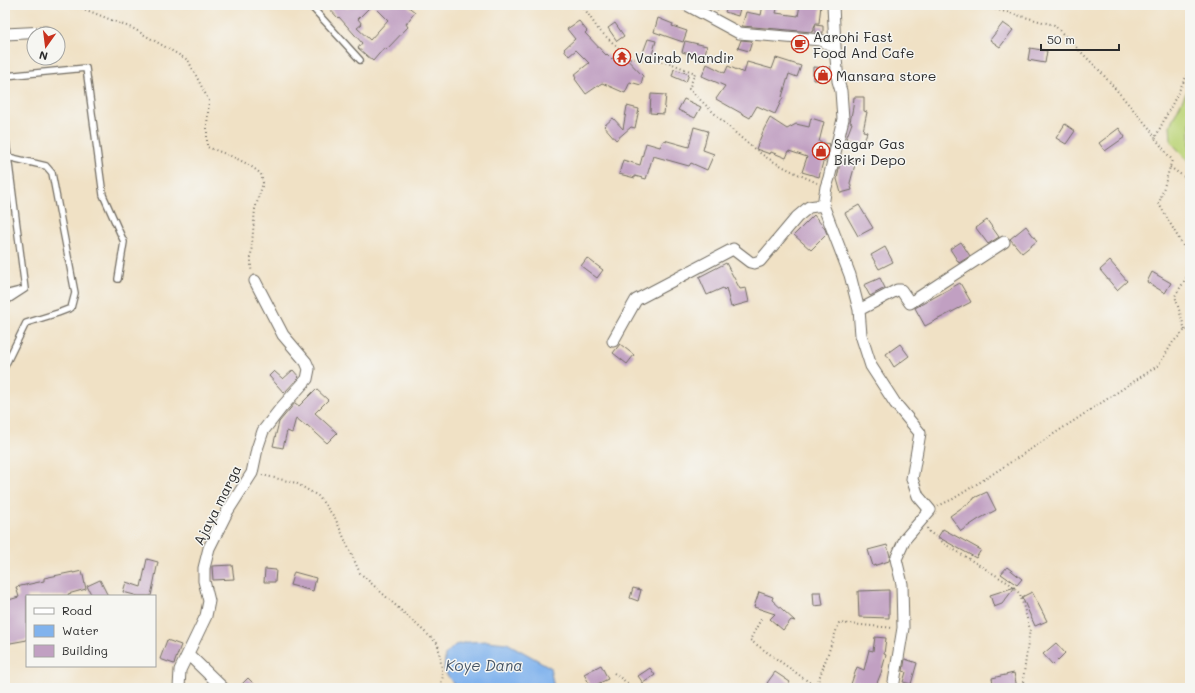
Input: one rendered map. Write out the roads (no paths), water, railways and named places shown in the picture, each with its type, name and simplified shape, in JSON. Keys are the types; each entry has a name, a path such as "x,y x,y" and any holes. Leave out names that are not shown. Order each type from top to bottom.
{"street":[{"path":"687,5 739,33 821,40 835,47"},
{"path":"833,5 835,47 838,81 842,91 843,119 823,205 850,274 859,310 861,335 871,366 895,403 920,433 912,478 918,496 927,513 905,539 896,559 902,584 903,628 893,688"},
{"path":"5,34 26,33"},
{"path":"613,341 636,300 733,249 750,262 754,263 760,260 797,217 809,207 823,205"},
{"path":"859,310 897,290 901,290 910,303 1004,242"},
{"name":"Ajaya marga","path":"179,688 180,670 206,616 209,602 204,581 204,568 209,548 228,512 252,473 257,449 263,431 307,379 308,369 306,362 283,335 255,281"},
{"path":"188,654 223,688"}],"lane":[{"path":"310,5 360,60"},
{"path":"5,76 86,68 103,195 124,242 118,279"},
{"path":"5,134 6,158 25,289"},
{"path":"5,366 26,323 71,308 75,293 52,173 46,166 6,158"},
{"path":"5,294 25,289"},
{"path":"5,302 25,289"}],"water":[{"name":"Koye Dana","path":"487,641 507,643 550,667 554,688 456,688 444,670 445,655 455,645 468,642"}],"place":[{"name":"Aarohi Fast Food And Cafe","path":"800,44"},
{"name":"Vairab Mandir","path":"622,57"},
{"name":"Mansara store","path":"823,75"},
{"name":"Sagar Gas Bikri Depo","path":"821,151"}]}
